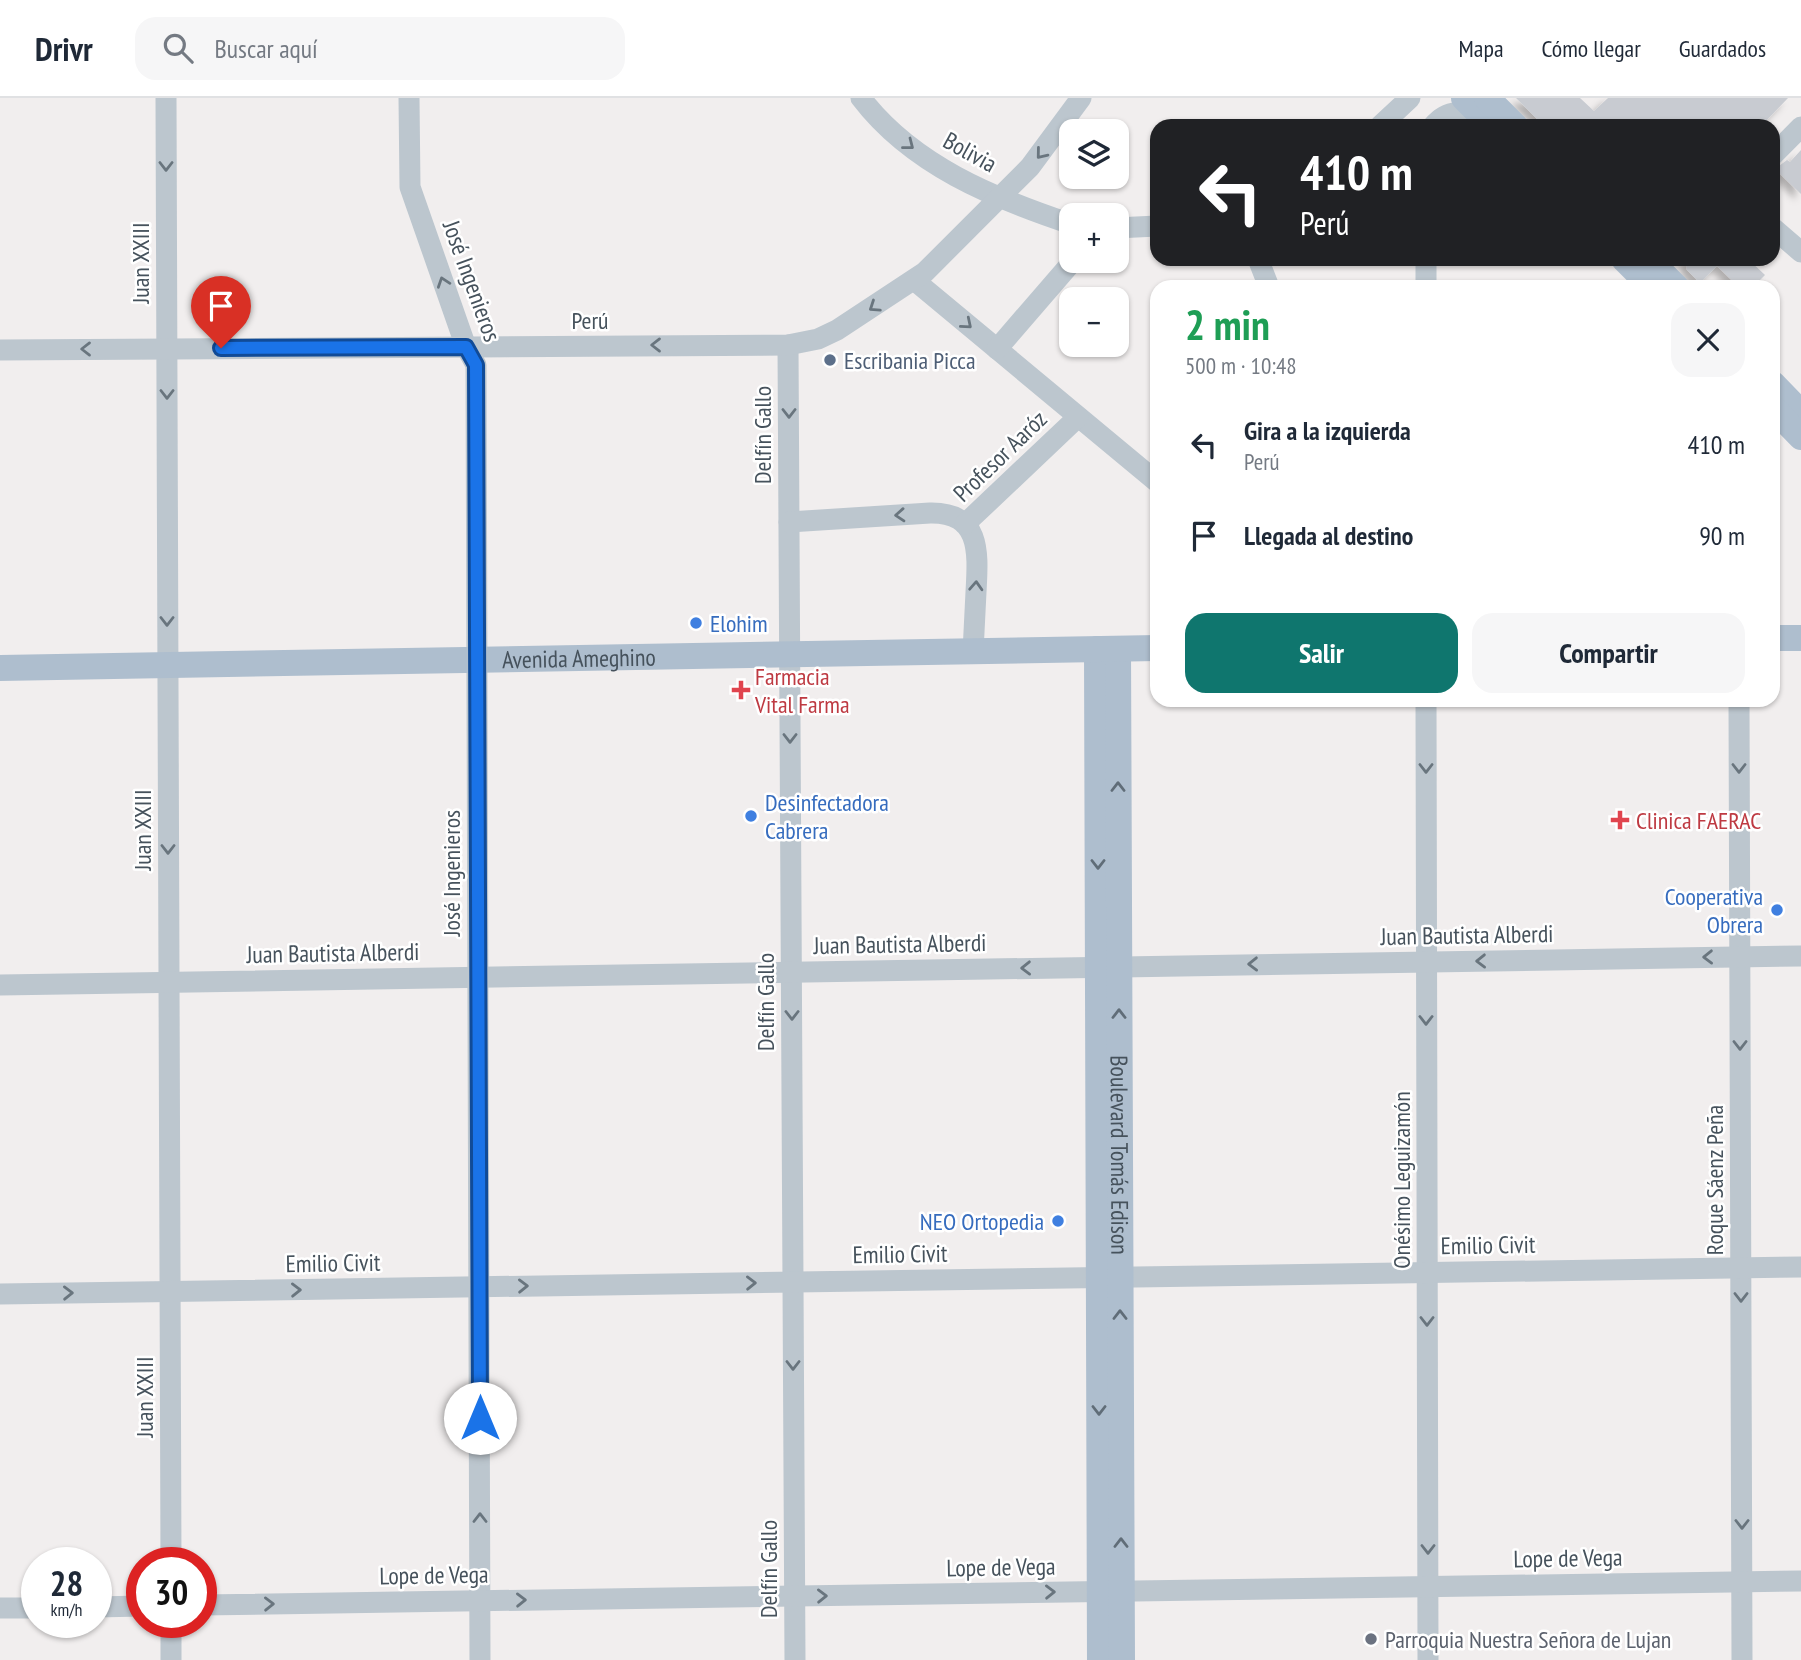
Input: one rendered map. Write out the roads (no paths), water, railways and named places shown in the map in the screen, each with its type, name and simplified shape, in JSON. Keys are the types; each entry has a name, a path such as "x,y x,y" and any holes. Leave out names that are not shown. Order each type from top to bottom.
{"main road":[{"path":"1464,98 1489,116"},
{"path":"1638,266 1657,276"},
{"path":"1780,395 1790,410 1801,437"},
{"path":"1780,638 1801,638"},
{"name":"Avenida Ameghino","path":"0,668 973,652 1108,649 1150,643"},
{"name":"Boulevard Tomás Edison","path":"1100,1660 1110,1591 1108,649"},
{"name":"Boulevard Tomás Edison","path":"1110,1591 1122,1660"}],"street":[{"name":"Juan XXIII","path":"166,98 171,1547"},
{"name":"José Ingenieros","path":"409,98 410,187 466,347 476,365 481,1660"},
{"name":"Bolivia","path":"860,98 915,150 957,178 1000,198 1059,220"},
{"name":"Perú","path":"0,350 788,345 818,339 837,330 930,268 1041,155 1081,98"},
{"path":"1387,119 1409,98"},
{"path":"1420,98 1423,119"},
{"path":"1441,119 1458,112 1489,116"},
{"path":"1780,148 1801,127"},
{"path":"1129,227 1150,226"},
{"path":"1780,234 1801,252"},
{"path":"997,349 1063,273"},
{"path":"914,280 1150,476"},
{"name":"Delfín Gallo","path":"788,345 795,1660"},
{"name":"Profesor Aaróz","path":"789,522 936,513 949,515 965,524 1078,417"},
{"path":"965,524 973,535 978,554 973,652"},
{"name":"Onésimo Leguizamón","path":"1426,707 1428,1660"},
{"name":"Roque Sáenz Peña","path":"1739,707 1742,1660"},
{"name":"Juan Bautista Alberdi","path":"0,985 1801,956"},
{"name":"Emilio Civit","path":"0,1294 1801,1267"},
{"name":"Lope de Vega","path":"217,1605 1801,1581"},
{"path":"0,1608 21,1608"},
{"path":"171,1638 171,1660"}],"place":[{"name":"Escribania Picca","path":"830,360"},
{"name":"Elohim","path":"696,623"},
{"name":"Farmacia Vital Farma","path":"741,690"},
{"name":"Desinfectadora Cabrera","path":"751,816"},
{"name":"Clinica FAERAC","path":"1620,820"},
{"name":"Cooperativa Obrera","path":"1777,910"},
{"name":"NEO Ortopedia","path":"1058,1221"},
{"name":"Parroquia Nuestra Señora de Lujan","path":"1371,1639"}]}
